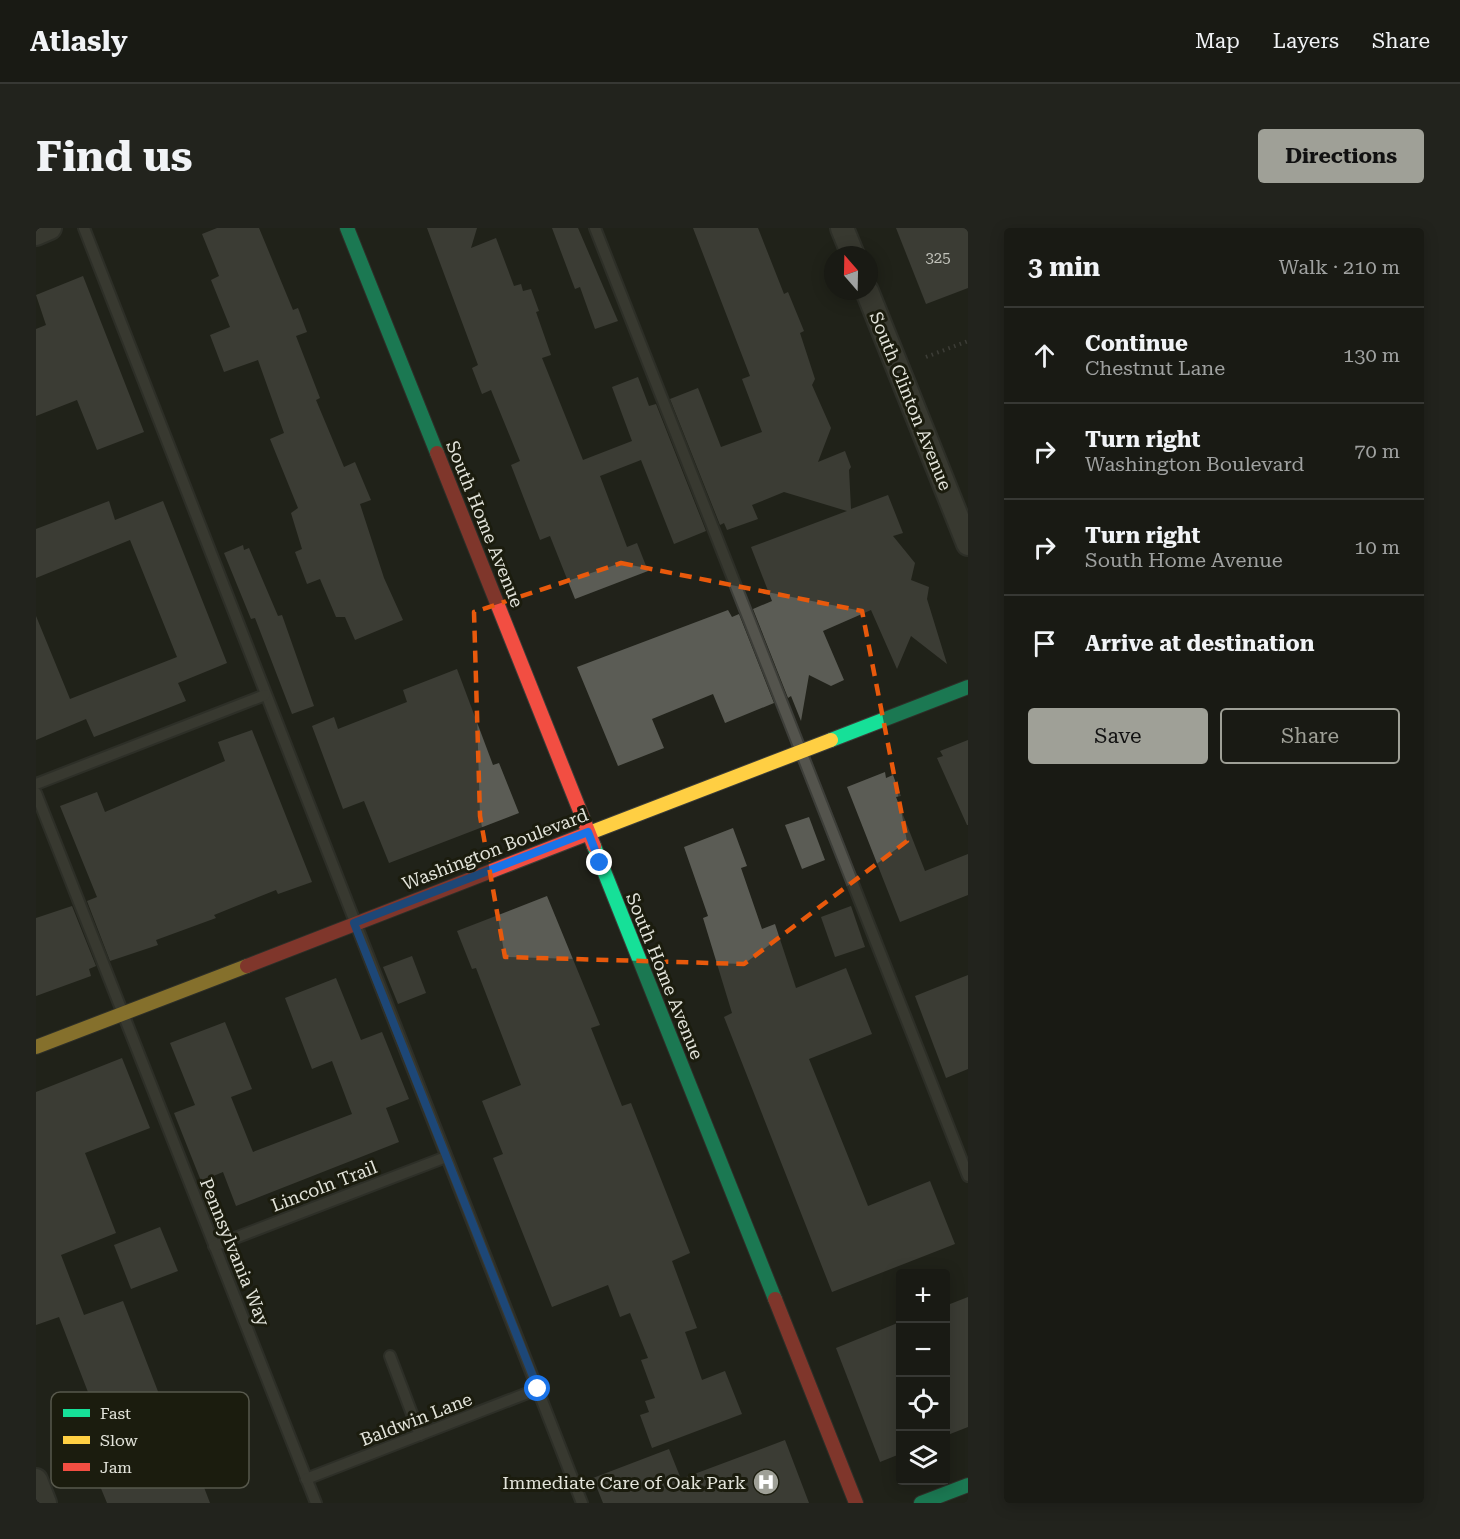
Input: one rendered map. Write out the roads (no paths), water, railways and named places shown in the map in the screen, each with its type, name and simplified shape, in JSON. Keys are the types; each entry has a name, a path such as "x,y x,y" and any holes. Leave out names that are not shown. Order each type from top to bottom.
{"street":[{"path":"36,234 50,228"},
{"name":"South Home Avenue","path":"347,228 856,1503"},
{"path":"842,228 849,246"},
{"name":"South Clinton Avenue","path":"871,300 968,544"},
{"name":"Washington Boulevard","path":"36,1047 968,687"},
{"path":"36,1480 45,1503"},
{"path":"921,1503 965,1486"}],"lane":[{"path":"84,228 582,1503"},
{"path":"595,228 968,1176"},
{"path":"36,784 265,695"},
{"name":"Pennsylvania Way","path":"36,793 316,1503"},
{"name":"Lincoln Trail","path":"214,1246 446,1157"},
{"path":"390,1356 420,1435"},
{"name":"Baldwin Lane","path":"306,1479 538,1389"},
{"path":"965,1486 968,1501"}],"place":[{"name":"Immediate Care of Oak Park","path":"766,1482"}]}
